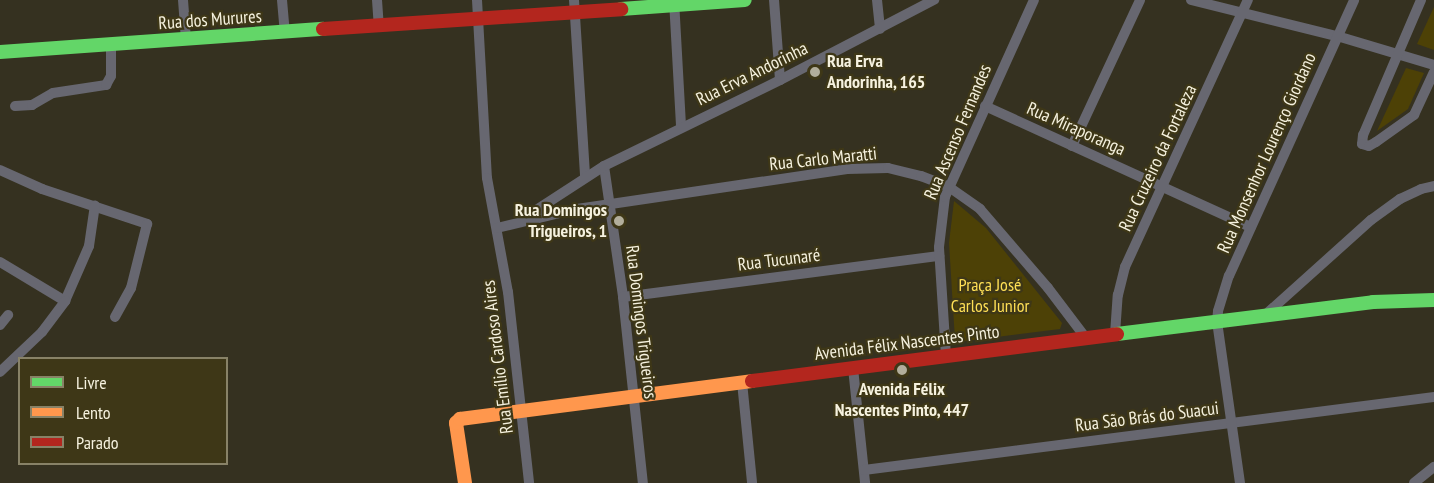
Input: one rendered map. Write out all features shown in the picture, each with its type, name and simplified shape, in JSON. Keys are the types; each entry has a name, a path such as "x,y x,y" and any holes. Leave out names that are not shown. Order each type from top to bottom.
{"street":[{"path":"183,0 186,40"},
{"path":"282,0 285,33"},
{"path":"377,0 379,26"},
{"name":"Rua Emílio Cardoso Aires","path":"477,0 483,142 522,410 529,483"},
{"name":"Rua dos Murures","path":"0,52 478,19 575,6 745,0"},
{"path":"774,0 780,80"},
{"path":"877,0 880,29"},
{"name":"Rua Erva Andorinha","path":"585,177 934,0"},
{"name":"Rua Ascenso Fernandes","path":"946,356 939,256 941,213 949,187 1034,0"},
{"path":"1072,146 1140,0"},
{"path":"1191,0 1337,36 1434,65"},
{"name":"Rua Cruzeiro da Fortaleza","path":"1115,334 1118,295 1125,267 1248,0"},
{"name":"Rua Monsenhor Lourenço Giordano","path":"1217,321 1225,287 1354,0"},
{"path":"1421,0 1363,135 1362,144 1364,146 1376,142 1414,115 1434,72"},
{"path":"674,2 681,127"},
{"path":"519,222 585,177 575,6"},
{"path":"15,106 32,105 53,93 106,86 111,75 111,45"},
{"name":"Rua Miraporanga","path":"985,106 1251,227"},
{"name":"Rua Domingos Trigueiros","path":"604,166 623,297 643,483"},
{"name":"Rua Carlo Maratti","path":"497,228 609,205 870,167 921,176 949,187 980,209 1048,288 1086,338"},
{"path":"0,170 42,189 147,224 131,288 115,317"},
{"path":"1264,316 1371,220 1400,199 1421,189 1434,186"},
{"path":"0,372 42,332 65,301 89,246 95,205"},
{"name":"Rua Tucunaré","path":"623,297 939,256"},
{"path":"0,262 65,301"},
{"name":"Avenida Félix Nascentes Pinto","path":"465,483 456,423 460,419 1217,321 1373,302 1433,300"},
{"path":"0,325 8,315"},
{"path":"1217,321 1240,483"},
{"path":"853,368 865,483"},
{"path":"742,382 752,483"},
{"name":"Rua São Brás do Suacui","path":"864,470 1434,397"},
{"path":"1414,483 1434,467"}],"green space":[{"path":"1434,7 1434,50 1417,44"},
{"path":"1406,68 1424,73 1408,109 1377,131"},
{"name":"Praça José Carlos Junior","path":"954,201 986,228 1062,323 1060,329 958,342 955,340 949,243"}],"traffic: fast":[{"path":"621,9 745,0"},
{"path":"0,52 323,29"},
{"path":"1117,334 1373,302 1434,300"}],"traffic: slow":[{"path":"465,483 456,423 460,419 752,381"}],"traffic: jam":[{"path":"323,29 621,9"},
{"path":"752,381 1117,334"}],"place":[{"name":"Rua Erva Andorinha, 165","path":"815,72"},
{"name":"Rua Domingos Trigueiros, 1","path":"619,221"},
{"name":"Avenida Félix Nascentes Pinto, 447","path":"902,370"}]}
